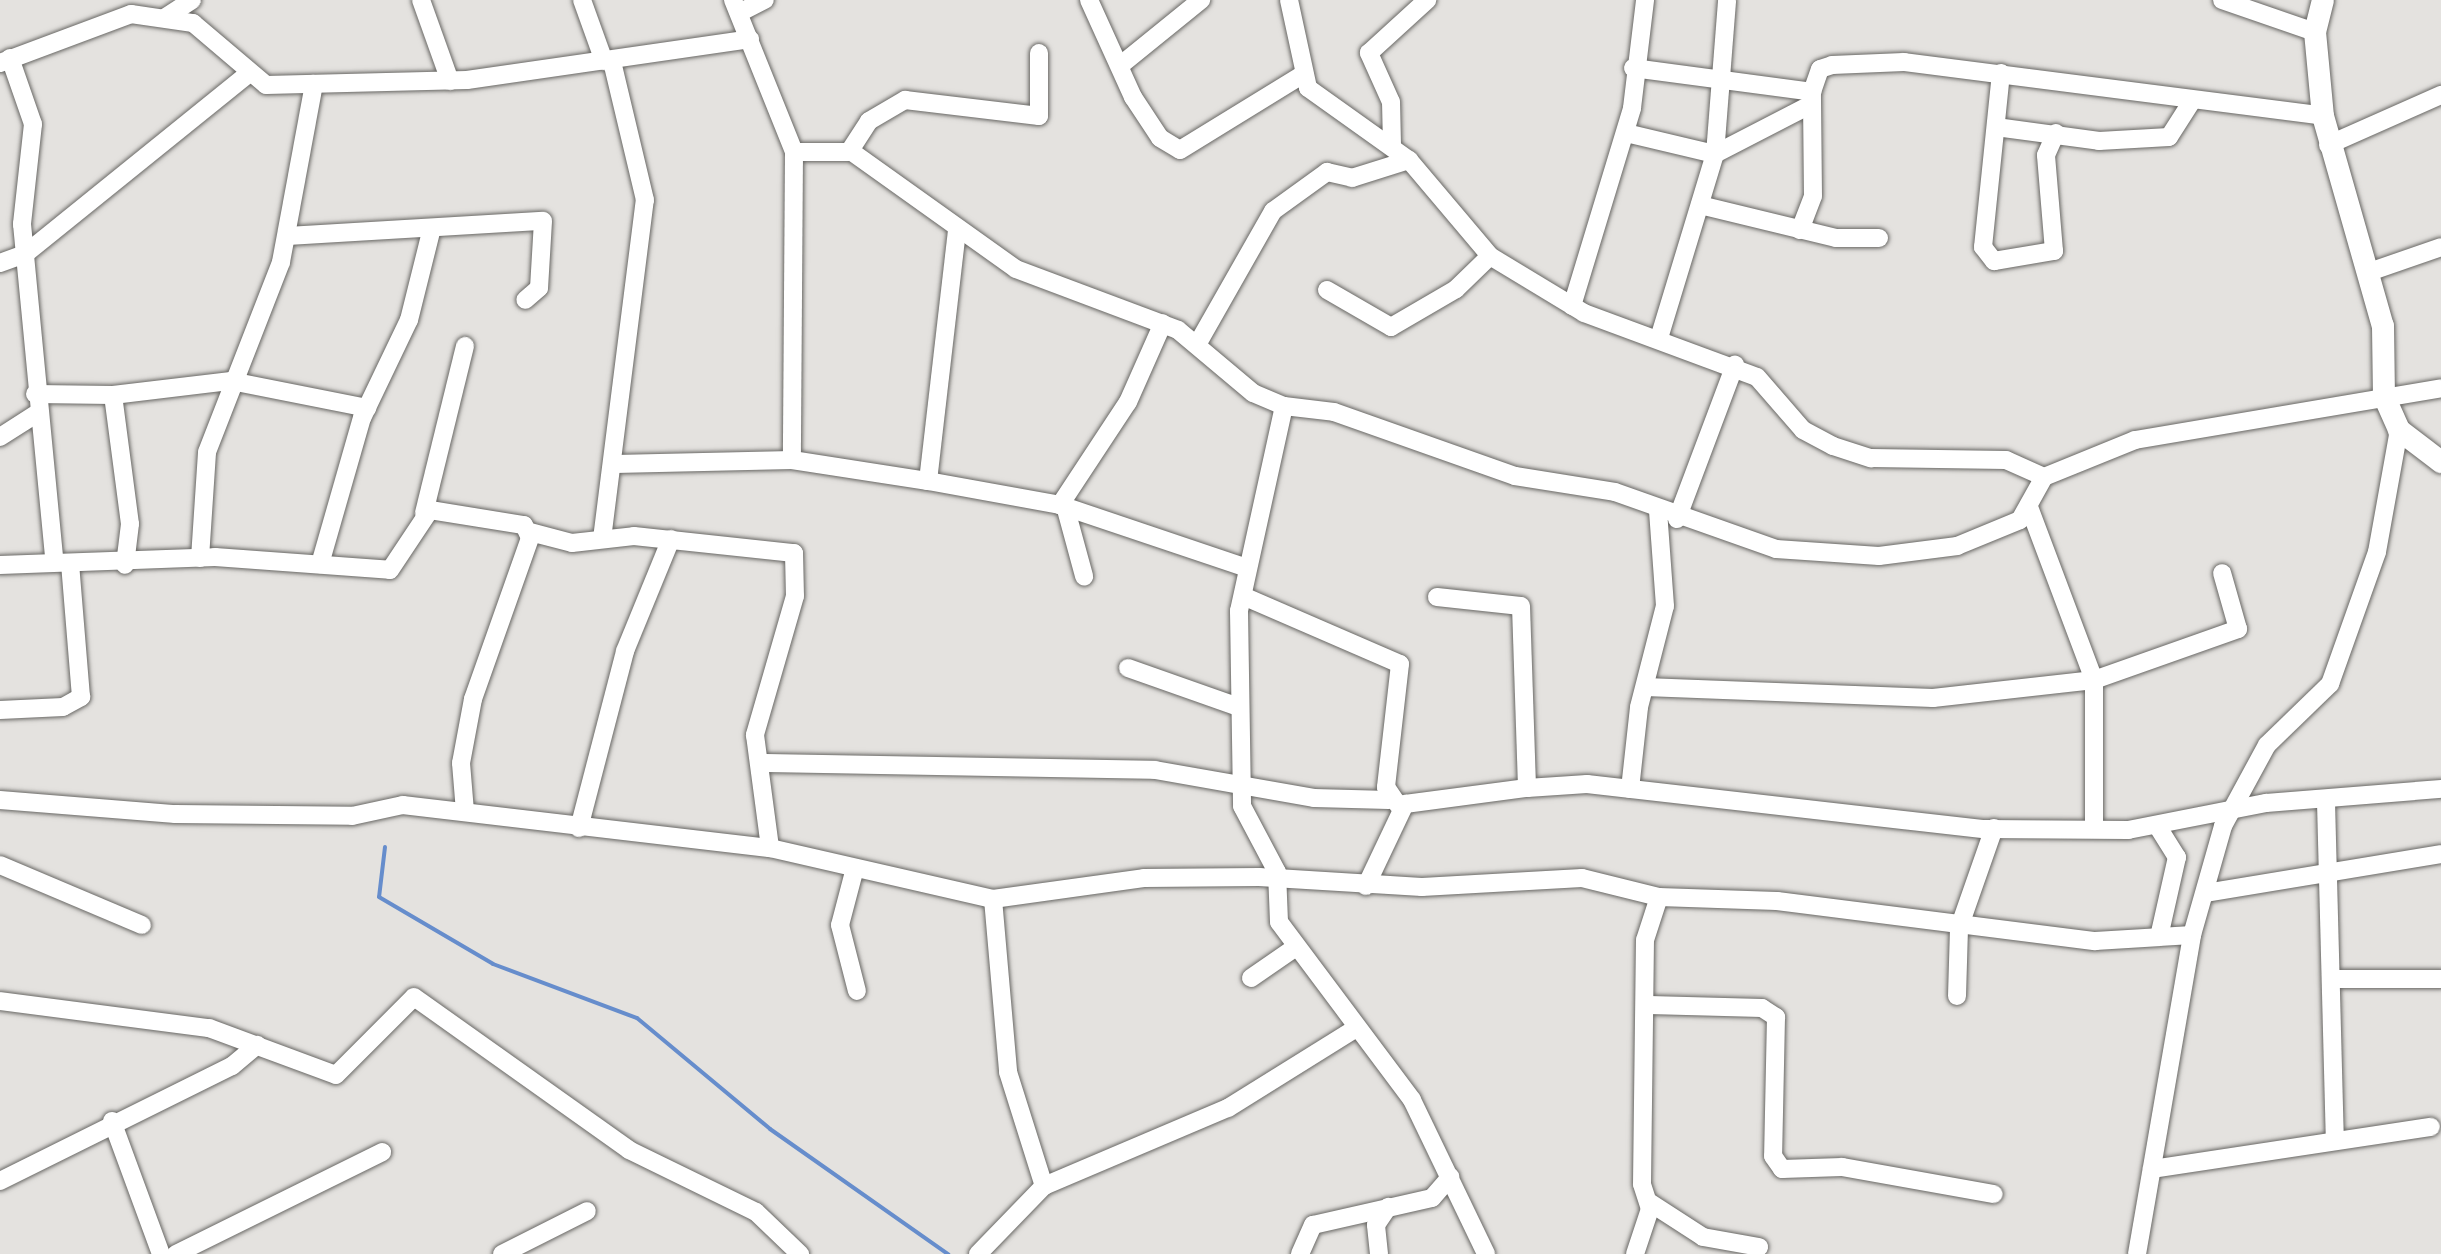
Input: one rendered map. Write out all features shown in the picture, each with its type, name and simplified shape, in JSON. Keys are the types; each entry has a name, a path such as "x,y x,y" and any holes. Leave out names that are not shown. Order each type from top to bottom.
{"street":[{"path":"166,17 192,0"},
{"path":"421,0 450,81"},
{"path":"582,0 608,61 645,200 618,374 615,464 602,539"},
{"path":"766,0 736,7 794,152 792,460"},
{"path":"1089,0 1160,138 1180,150 1302,75"},
{"path":"1122,64 1201,0"},
{"path":"1290,0 1302,75 1320,100 1410,160 1490,256 1572,306 1735,365 1833,446 1871,458 2006,460 2044,477"},
{"path":"1392,145 1391,102 1369,53 1426,0"},
{"path":"1572,306 1626,133 1644,0"},
{"path":"1660,335 1714,154 1726,0"},
{"path":"2222,0 2315,32"},
{"path":"2323,0 2315,32 2323,116 2328,144 2369,272 2384,396 2399,430 2441,462"},
{"path":"0,710 63,707 81,697 36,414 25,254 32,124 5,61 108,17 166,17 210,34 247,75 266,85 450,81 750,38"},
{"path":"849,152 868,121 905,100 1039,116 1040,53"},
{"path":"1800,230 1813,196 1812,98 1820,69 1832,65 2001,73 2192,102 2323,116"},
{"path":"1633,68 1722,74 1760,92 1812,98"},
{"path":"2001,73 1983,248 1994,261 2054,251 2046,156 2056,132"},
{"path":"0,263 25,254 247,75"},
{"path":"200,558 202,476 232,381 288,236 314,84"},
{"path":"2328,144 2441,94"},
{"path":"1626,133 1714,154 1812,98"},
{"path":"1996,128 2056,132 2099,141 2169,137 2192,102"},
{"path":"794,152 849,152 956,230 1034,278 1163,323 1198,343 1253,393 1284,406 1334,412 1514,476 1600,488 1677,520 1776,549 1879,556 1984,539 2029,508 2044,477 2175,429 2441,388"},
{"path":"1198,343 1273,211 1327,172 1352,178 1410,160"},
{"path":"1700,205 1800,230 1879,238"},
{"path":"288,236 431,232 543,221 539,288 525,300"},
{"path":"928,481 956,230"},
{"path":"320,564 367,408 405,332 431,232"},
{"path":"2369,272 2441,247"},
{"path":"1327,290 1391,327 1456,289 1490,256"},
{"path":"1062,506 1122,413 1163,323"},
{"path":"0,565 125,565 200,558 400,566 424,512 465,346"},
{"path":"1677,520 1735,365"},
{"path":"35,394 113,395 232,381 367,408"},
{"path":"113,395 130,524 125,565"},
{"path":"1284,406 1243,596 1240,782 1247,821 1279,878 1276,912 1296,947 1412,1100 1486,1254"},
{"path":"0,436 36,414"},
{"path":"2137,1254 2192,935 2231,808 2268,746 2330,684 2377,552 2399,430"},
{"path":"615,464 792,460 928,481 1062,506 1246,568"},
{"path":"1062,506 1084,576"},
{"path":"2029,508 2094,680 2094,828"},
{"path":"1630,788 1645,687 1665,606 1658,510"},
{"path":"424,512 484,516 530,532 602,539 776,546 797,558 756,728 770,848"},
{"path":"465,812 461,763 473,700 530,532"},
{"path":"579,828 625,651 671,539"},
{"path":"1645,687 1934,698 2094,680 2238,629 2222,573"},
{"path":"1243,596 1400,664 1397,802 1366,886"},
{"path":"1437,596 1521,606 1527,788"},
{"path":"1128,668 1240,706"},
{"path":"761,763 940,760 1240,782 1397,802 1527,788 1630,788 1994,828 2158,828 2231,808 2441,789"},
{"path":"0,800 175,814 352,816 403,805 770,848 993,899 1144,878 1279,878 1366,886 1582,878 1659,897 1778,901 1959,928 2192,935"},
{"path":"2326,802 2323,875 2334,979 2335,1137"},
{"path":"1957,996 1959,928 1994,828"},
{"path":"2158,828 2177,857 2159,937"},
{"path":"2206,893 2441,854"},
{"path":"0,865 142,926"},
{"path":"856,868 840,925 857,991"},
{"path":"1635,1254 1649,1202 1649,1005 1644,940 1659,897"},
{"path":"993,899 1008,1072 1044,1186"},
{"path":"1251,978 1296,947"},
{"path":"2334,979 2441,979"},
{"path":"0,1001 174,1022 342,1074 414,997 629,1150 756,1212 799,1254"},
{"path":"1649,1005 1762,1008 1776,1017 1773,1156 1782,1168 1842,1167 1994,1194"},
{"path":"978,1254 1044,1186 1228,1108 1356,1029"},
{"path":"0,1182 112,1121 232,1066 257,1045"},
{"path":"112,1121 161,1254"},
{"path":"2152,1169 2202,1168 2335,1137 2431,1127"},
{"path":"176,1254 382,1152"},
{"path":"1300,1254 1314,1224 1432,1198 1450,1177"},
{"path":"1649,1202 1703,1237 1759,1247"},
{"path":"1378,1254 1376,1225 1388,1207"},
{"path":"502,1254 586,1211"}],"waterway":[{"path":"385,847 379,897 493,964 637,1018 770,1129 948,1254"}]}
